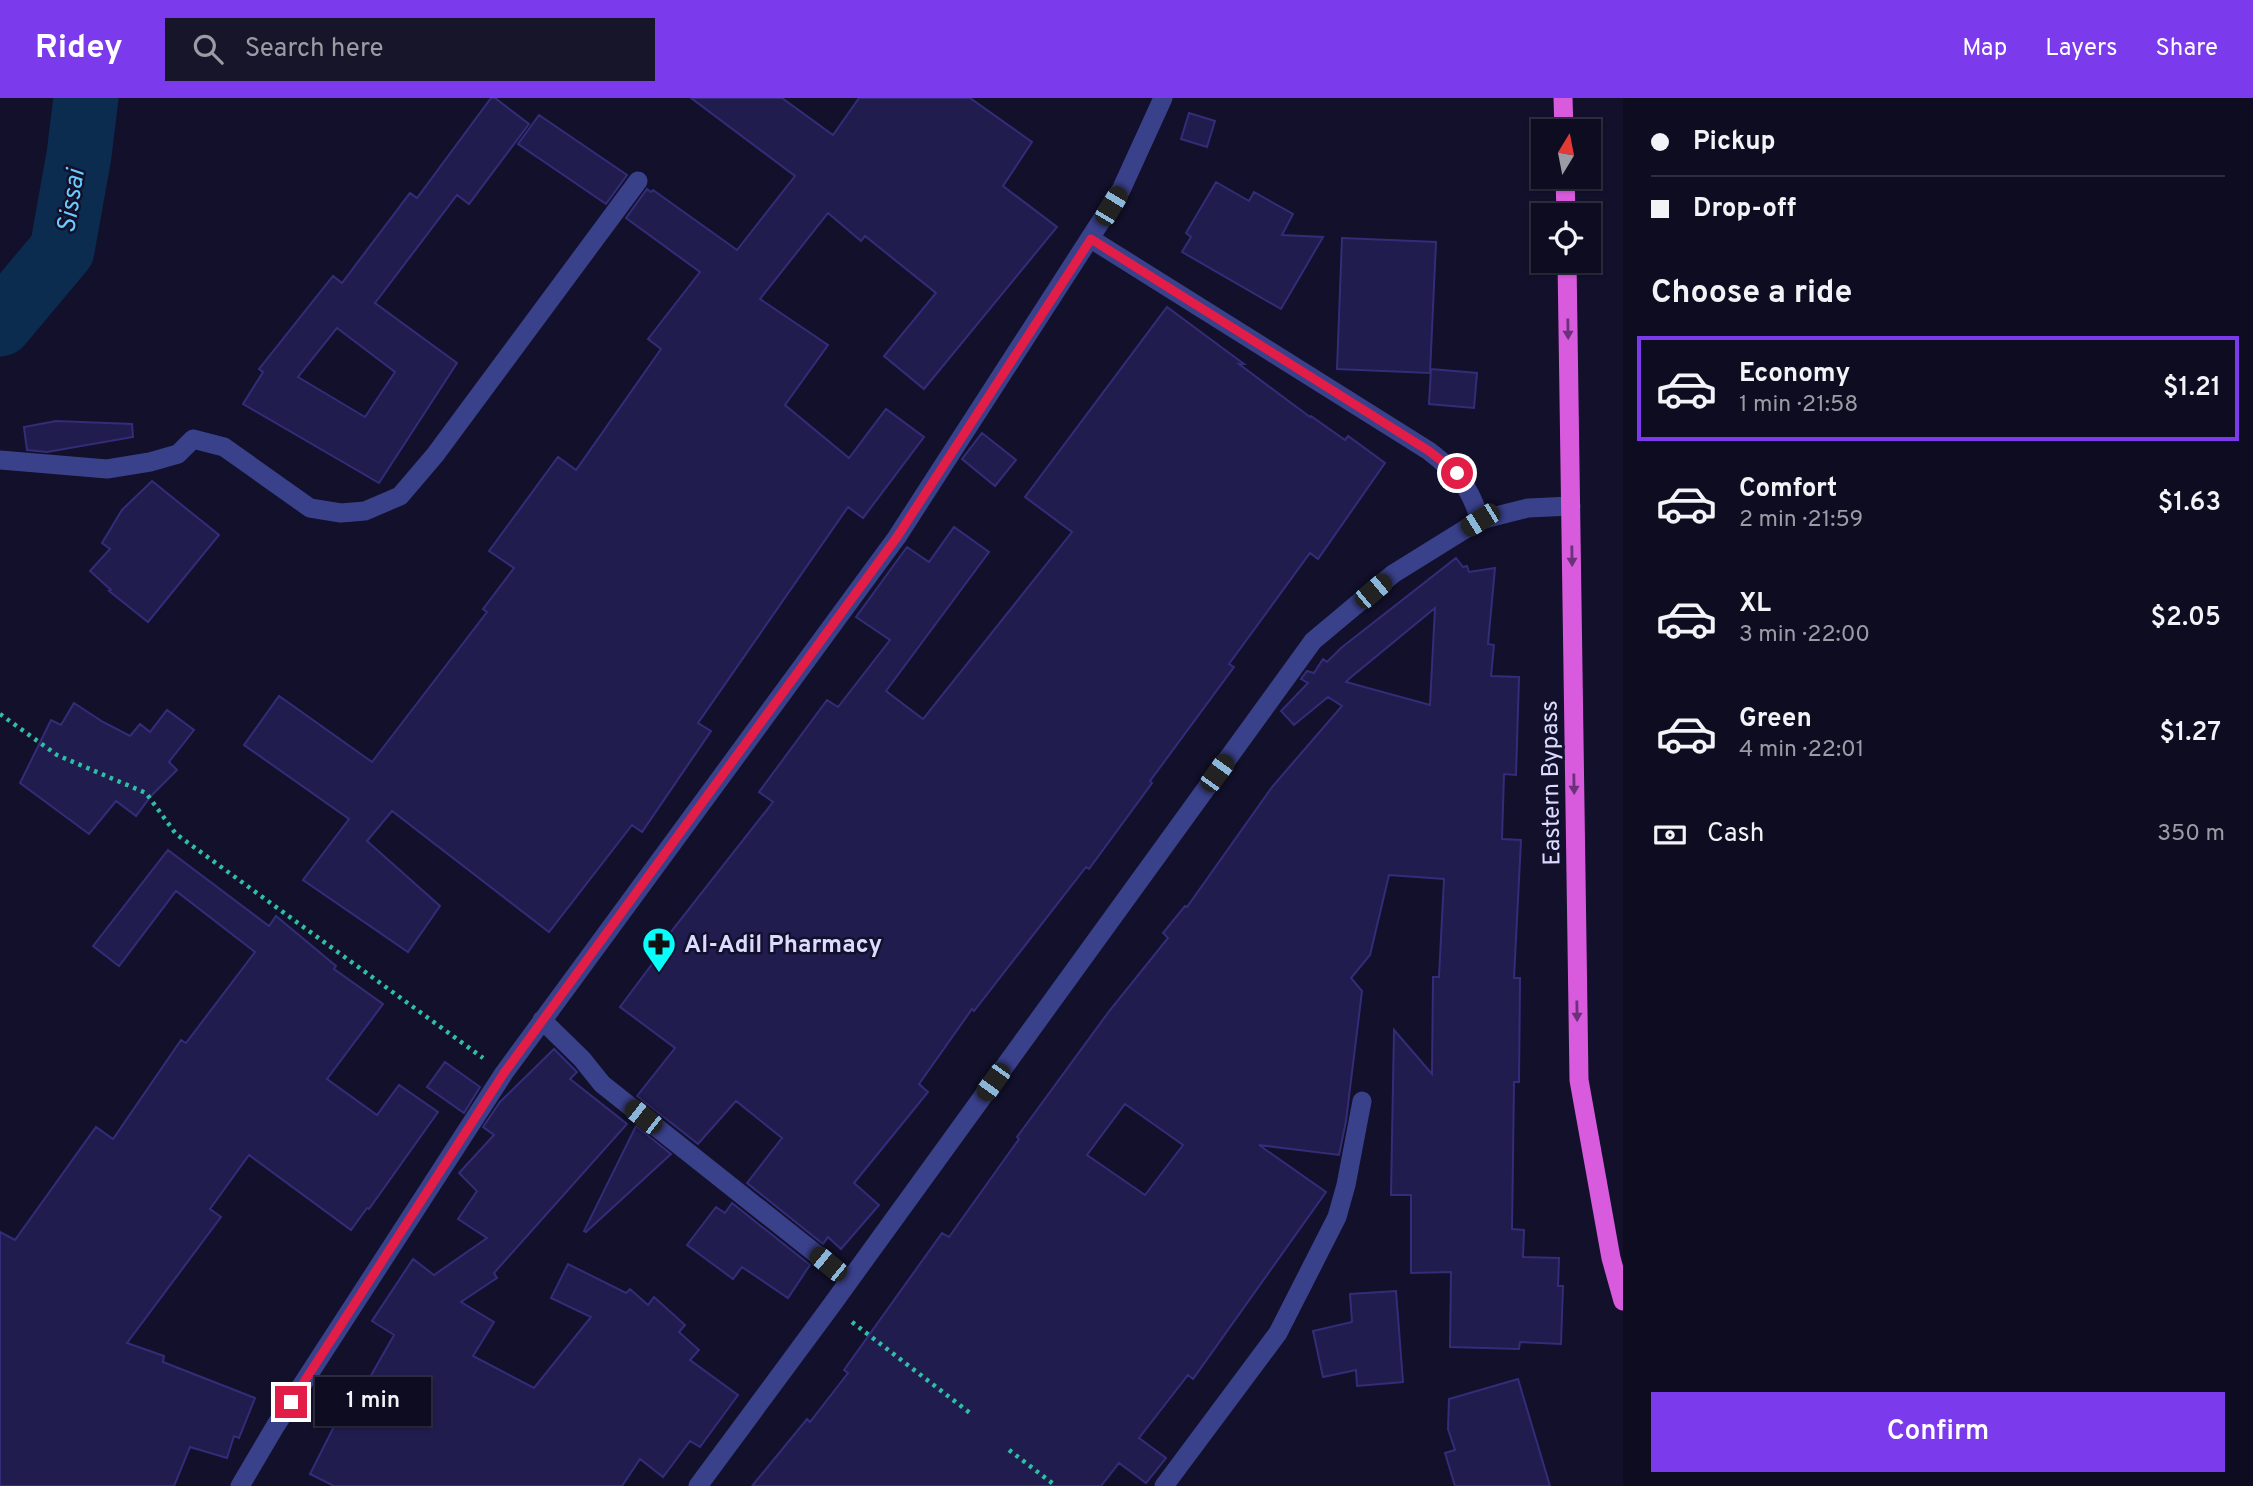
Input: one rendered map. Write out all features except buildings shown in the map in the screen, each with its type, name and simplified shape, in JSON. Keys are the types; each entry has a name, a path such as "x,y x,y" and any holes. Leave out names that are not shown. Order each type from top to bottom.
{"highway":[{"path":"1563,98 1564,119"},
{"name":"Eastern Bypass","path":"1567,273 1579,1080 1611,1258 1623,1301"}],"street":[{"path":"240,1486 275,1425 504,1073 897,537 1121,190 1163,98"},
{"path":"0,460 107,469 178,454 193,439 224,447 310,508 341,513 365,511 400,496 435,456 638,181"},
{"path":"1091,239 1429,451 1457,473 1474,498 1480,520"},
{"path":"698,1486 1312,641 1392,574 1480,520 1528,508 1571,506"},
{"path":"542,1020 582,1059 601,1084 849,1280"},
{"path":"1164,1486 1278,1333 1337,1217 1362,1101"}],"path":[{"path":"0,714 57,755 145,793 176,834 504,1073"},
{"path":"831,1306 970,1413"},
{"path":"1009,1450 1056,1486"}],"waterway":[{"name":"Sissai","path":"0,324 62,250 86,98"}],"place":[{"name":"Al-Adil Pharmacy","path":"659,974"}],"route":[{"path":"291,1402 504,1073 897,537 1091,239 1429,451 1457,473"}]}
